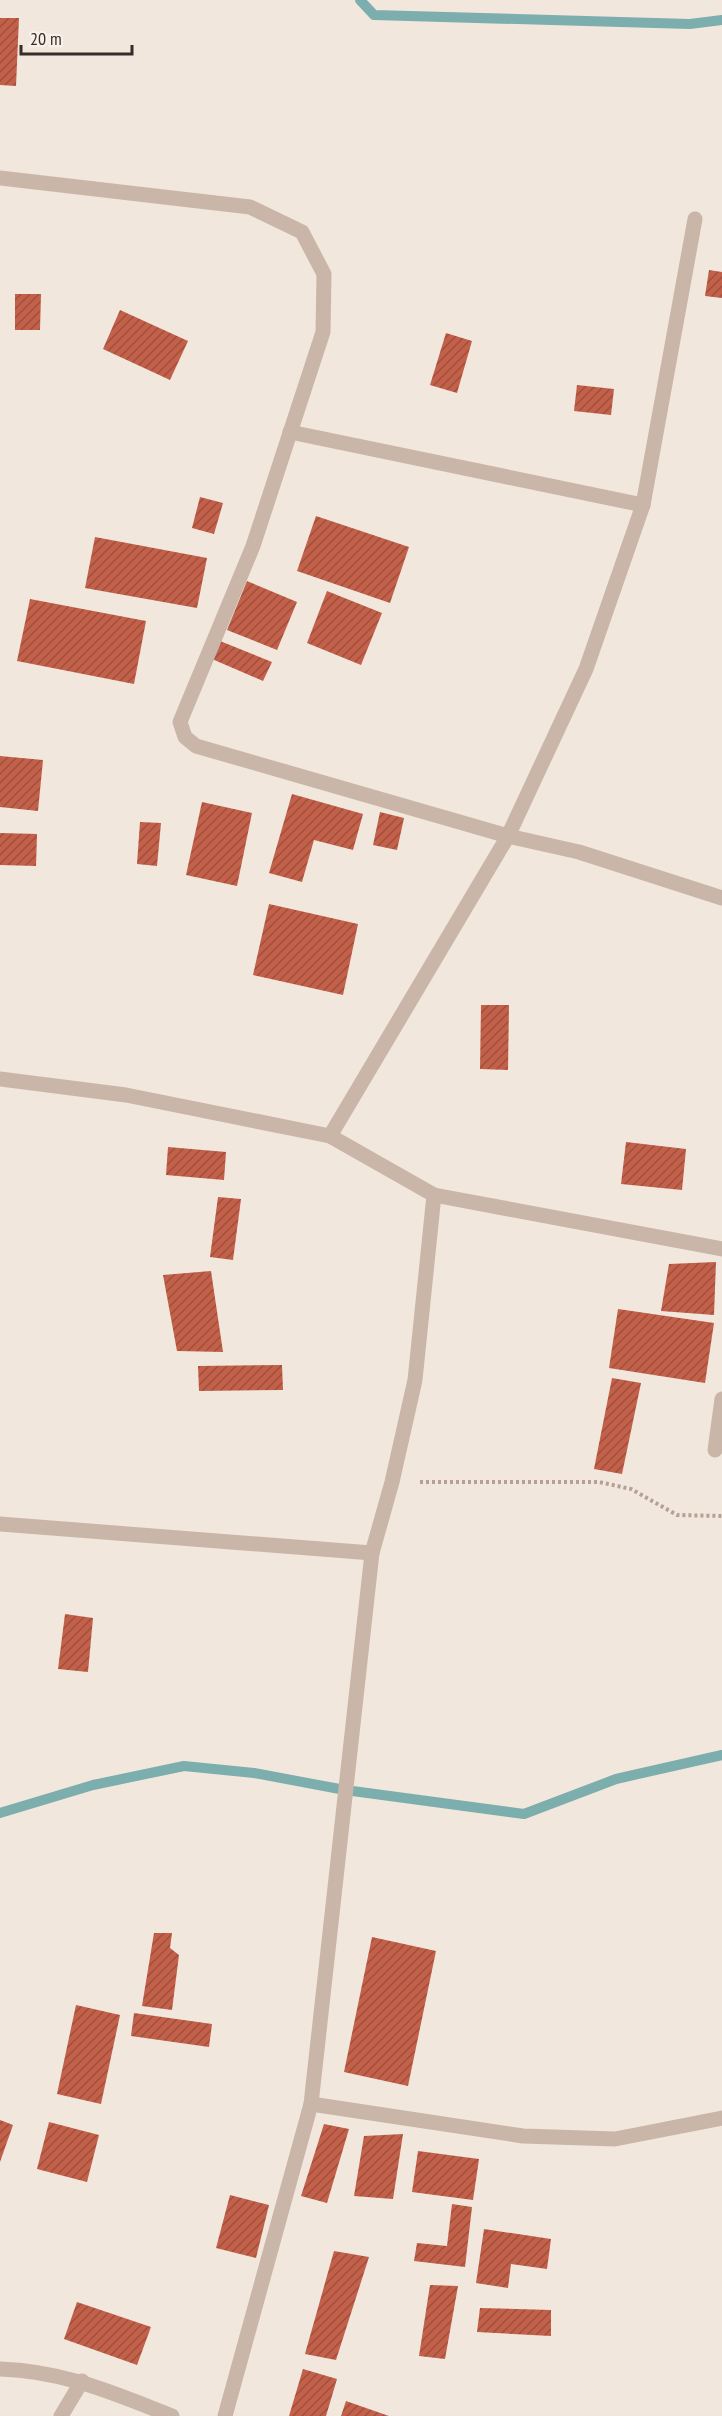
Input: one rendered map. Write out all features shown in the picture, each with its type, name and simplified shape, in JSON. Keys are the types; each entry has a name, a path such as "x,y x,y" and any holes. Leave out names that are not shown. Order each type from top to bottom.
{"street":[{"path":"0,178 250,207 302,232 324,274 322,332 253,546 180,722 185,737 196,746 508,837 579,852 722,898"},
{"path":"330,1136 508,837 586,669 643,505 695,219"},
{"path":"290,432 643,505"},
{"path":"0,1079 126,1095 330,1136 434,1195 722,1249"},
{"path":"225,2416 311,2104 372,1553 392,1482 415,1380 434,1195"},
{"path":"716,1450 722,1399"},
{"path":"0,1524 372,1553"},
{"path":"311,2104 523,2136 615,2139 722,2118"},
{"path":"0,2369 28,2370 82,2381 171,2416"},
{"path":"61,2416 82,2381"}],"path":[{"path":"392,1482 599,1482 631,1490 677,1515 722,1516"}],"building":[{"path":"0,18 19,18 16,86 0,85"},
{"path":"709,270 722,272 722,298 705,296"},
{"path":"15,294 41,294 40,330 15,330"},
{"path":"120,310 188,341 170,380 103,349"},
{"path":"446,333 472,341 457,393 430,385"},
{"path":"577,385 614,389 611,415 574,411"},
{"path":"200,497 223,503 214,534 192,528"},
{"path":"316,516 409,547 390,603 297,571"},
{"path":"95,537 207,558 197,608 85,588"},
{"path":"247,581 297,602 277,650 227,630"},
{"path":"327,591 382,613 361,665 307,643"},
{"path":"30,599 146,621 134,684 17,661"},
{"path":"220,641 272,662 263,681 212,659"},
{"path":"0,756 43,760 38,811 0,807"},
{"path":"292,794 363,814 353,850 314,840 302,882 269,873"},
{"path":"202,802 252,813 237,886 186,875"},
{"path":"380,812 404,818 397,850 373,845"},
{"path":"140,822 161,823 157,866 137,864"},
{"path":"0,833 37,834 36,866 0,865"},
{"path":"269,904 358,924 343,995 253,975"},
{"path":"481,1005 509,1005 508,1070 480,1069"},
{"path":"626,1142 686,1149 682,1190 621,1184"},
{"path":"168,1147 226,1152 224,1180 166,1175"},
{"path":"218,1197 241,1199 233,1260 210,1257"},
{"path":"716,1262 714,1315 661,1311 669,1264"},
{"path":"211,1271 223,1352 177,1351 163,1275"},
{"path":"618,1309 714,1323 705,1383 609,1368"},
{"path":"282,1365 283,1390 199,1391 198,1366"},
{"path":"612,1378 641,1383 622,1474 594,1469"},
{"path":"65,1614 93,1618 88,1672 58,1669"},
{"path":"154,1933 172,1933 170,1948 179,1955 172,2010 142,2006"},
{"path":"372,1937 436,1951 408,2086 344,2072"},
{"path":"76,2005 120,2015 101,2104 57,2094"},
{"path":"134,2013 212,2024 209,2047 131,2036"},
{"path":"0,2120 13,2125 0,2162"},
{"path":"49,2122 99,2135 87,2182 37,2169"},
{"path":"324,2124 349,2129 327,2203 301,2196"},
{"path":"403,2134 393,2199 354,2196 364,2136"},
{"path":"418,2151 479,2159 473,2200 412,2192"},
{"path":"230,2195 269,2205 256,2258 216,2248"},
{"path":"452,2204 472,2207 465,2267 414,2261 417,2243 447,2246"},
{"path":"484,2229 551,2239 547,2269 511,2264 508,2288 476,2283"},
{"path":"334,2251 369,2257 336,2360 305,2354"},
{"path":"430,2285 458,2286 445,2359 419,2356"},
{"path":"77,2302 151,2327 137,2365 64,2339"},
{"path":"480,2308 551,2310 551,2336 477,2332"},
{"path":"303,2369 337,2379 326,2416 289,2416"},
{"path":"346,2401 389,2416 341,2416"}],"waterway":[{"path":"360,0 374,15 690,24 722,20"},
{"path":"0,1813 93,1785 184,1766 254,1773 345,1790 524,1814 616,1779 722,1755"}]}
